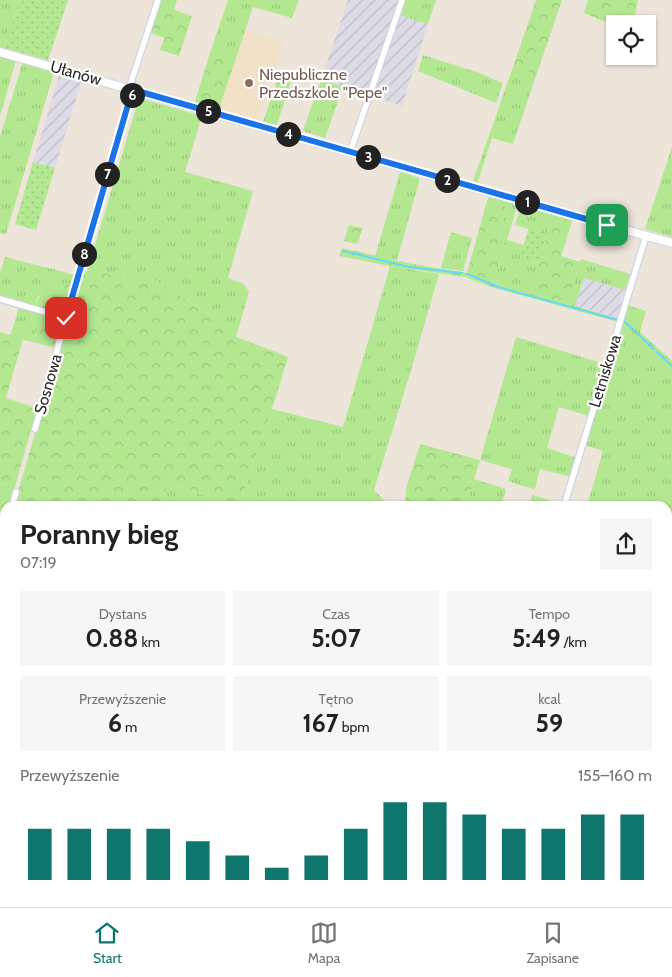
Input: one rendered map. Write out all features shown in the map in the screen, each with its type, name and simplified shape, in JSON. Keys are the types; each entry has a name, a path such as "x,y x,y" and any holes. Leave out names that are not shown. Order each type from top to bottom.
{"street":[{"name":"Sosnowa","path":"35,429 158,0"},
{"path":"350,152 402,0"},
{"name":"Ułanów","path":"0,52 672,243"},
{"name":"Letniskowa","path":"566,501 646,236"},
{"path":"0,299 66,318"},
{"path":"13,501 16,492"}],"shaded area":[{"path":"348,0 399,0 368,95 321,80"},
{"path":"399,15 428,24 402,106 372,96"},
{"name":"Niepubliczne Przedszkole \"Pepe\"","path":"245,30 284,42 258,120 219,109"},
{"path":"59,76 81,82 55,168 33,162"},
{"path":"584,278 625,290 617,318 575,306"}],"green space":[{"path":"0,0 20,0 4,48 0,47"},
{"path":"20,0 68,0 48,60 4,48"},
{"path":"162,0 177,0 174,10 192,16 179,56 160,50 164,38 151,33"},
{"path":"228,0 299,0 292,18 253,7 236,58 211,50"},
{"path":"404,0 436,0 428,24 399,15"},
{"path":"536,0 562,0 536,76 514,64"},
{"path":"588,0 638,0 635,15 606,15 606,22 584,13"},
{"path":"211,50 236,58 219,109 194,104"},
{"path":"0,55 16,60 0,116"},
{"path":"423,55 503,83 496,103 418,71"},
{"path":"23,61 54,70 54,72 6,234 0,233 0,137"},
{"path":"514,64 536,76 513,144 492,138 478,181 479,183 473,181"},
{"path":"279,75 292,78 277,125 263,122"},
{"path":"321,80 343,87 325,138 303,131"},
{"path":"139,98 202,116 185,172 253,191 228,278 244,284 249,292 236,337 215,318 155,280 87,272"},
{"path":"672,147 672,237 645,229"},
{"path":"33,162 55,168 36,230 15,224"},
{"path":"400,172 419,178 419,182 397,260 375,256"},
{"path":"490,195 518,203 507,240 524,245 520,257 539,263 530,293 567,303 581,259 630,274 625,290 584,278 575,306 619,319 618,322 528,297 529,294 494,283 505,245 498,241 507,207 487,201"},
{"path":"487,201 507,207 498,240 505,245 494,283 530,293 528,297 494,288 465,277 339,256 342,248 413,264 467,273"},
{"path":"522,204 553,213 547,234 515,225"},
{"path":"553,213 573,219 561,256 580,262 567,304 530,293"},
{"path":"349,225 363,228 357,244 344,241"},
{"path":"529,228 547,234 539,263 520,257"},
{"path":"451,232 472,238 463,271 441,268"},
{"path":"5,257 76,275 73,284 38,296 35,306 0,296 0,273"},
{"path":"390,266 439,274 374,490 385,501 240,501 272,409 343,427"},
{"path":"82,271 155,280 215,318 232,335 288,357 240,501 225,501 168,484 163,501 15,501"},
{"path":"73,284 65,314 35,306 45,290 54,286"},
{"path":"627,305 646,311 640,332 672,361 672,501 588,501 603,451 585,445"},
{"path":"19,307 42,313 33,342 10,336"},
{"path":"42,313 63,319 55,348 33,342"},
{"path":"0,332 23,339 6,398 37,408 15,487 0,483"},
{"path":"516,337 605,364 589,416 559,407 547,448 577,458 572,477 540,469 535,489 508,481 512,469 480,460"},
{"path":"420,444 480,460 468,501 405,501 406,489"},
{"path":"474,479 506,489 502,501 467,501"},
{"path":"0,483 15,487 11,501 0,501"},
{"path":"168,484 225,501 163,501"},
{"path":"532,495 552,501 530,501"}],"waterway":[{"path":"343,251 409,267 462,273"},
{"path":"467,274 498,287 618,320"},
{"path":"623,321 654,349"},
{"path":"657,352 672,366"}],"place":[{"name":"Niepubliczne Przedszkole \"Pepe\"","path":"249,83"}],"route":[{"path":"66,318 127,108 134,90 607,225"}]}
